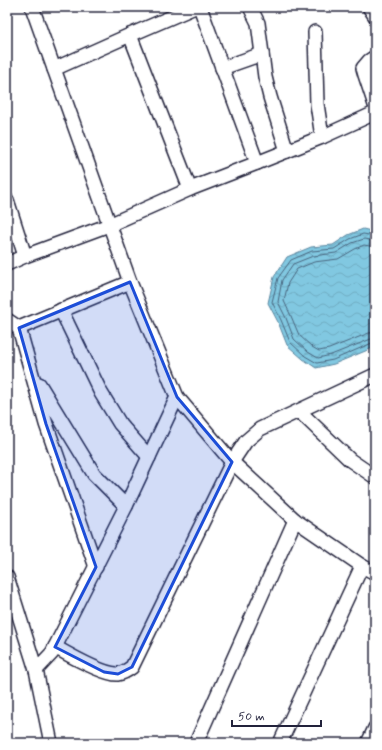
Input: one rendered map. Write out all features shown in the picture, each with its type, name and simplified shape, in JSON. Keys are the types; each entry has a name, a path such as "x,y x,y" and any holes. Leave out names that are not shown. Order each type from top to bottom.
{"street":[{"path":"32,7 130,282 177,397 232,462 295,520 362,566 375,573"},
{"path":"54,69 195,7"},
{"path":"200,7 257,163"},
{"path":"250,7 258,24 265,77 287,151"},
{"path":"369,7 375,16"},
{"path":"315,32 317,104 322,137"},
{"path":"130,35 190,189"},
{"path":"222,68 262,54"},
{"path":"375,57 363,68 375,105"},
{"path":"7,264 109,225 190,189 322,137 375,113"},
{"path":"7,200 25,256"},
{"path":"19,328 130,282"},
{"path":"62,310 101,393 120,424 149,457"},
{"path":"7,320 19,328 46,424 96,567"},
{"path":"32,372 94,474 126,506"},
{"path":"55,647 104,672 118,674 132,667 232,462 246,441 260,429 375,375"},
{"path":"36,670 52,653 126,506 177,397"},
{"path":"299,411 350,460 375,477"},
{"path":"196,743 295,520"},
{"path":"280,743 362,566"},
{"path":"7,577 36,670 51,743"},
{"path":"368,743 375,728"}],"highlighted area":[{"path":"130,282 177,397 232,462 132,667 118,674 104,672 55,647 96,567 46,424 19,328"}],"water":[{"path":"363,229 375,232 375,347 334,364 316,368 287,345 278,322 268,303 274,277 287,257 311,247 333,245 348,235"}]}
